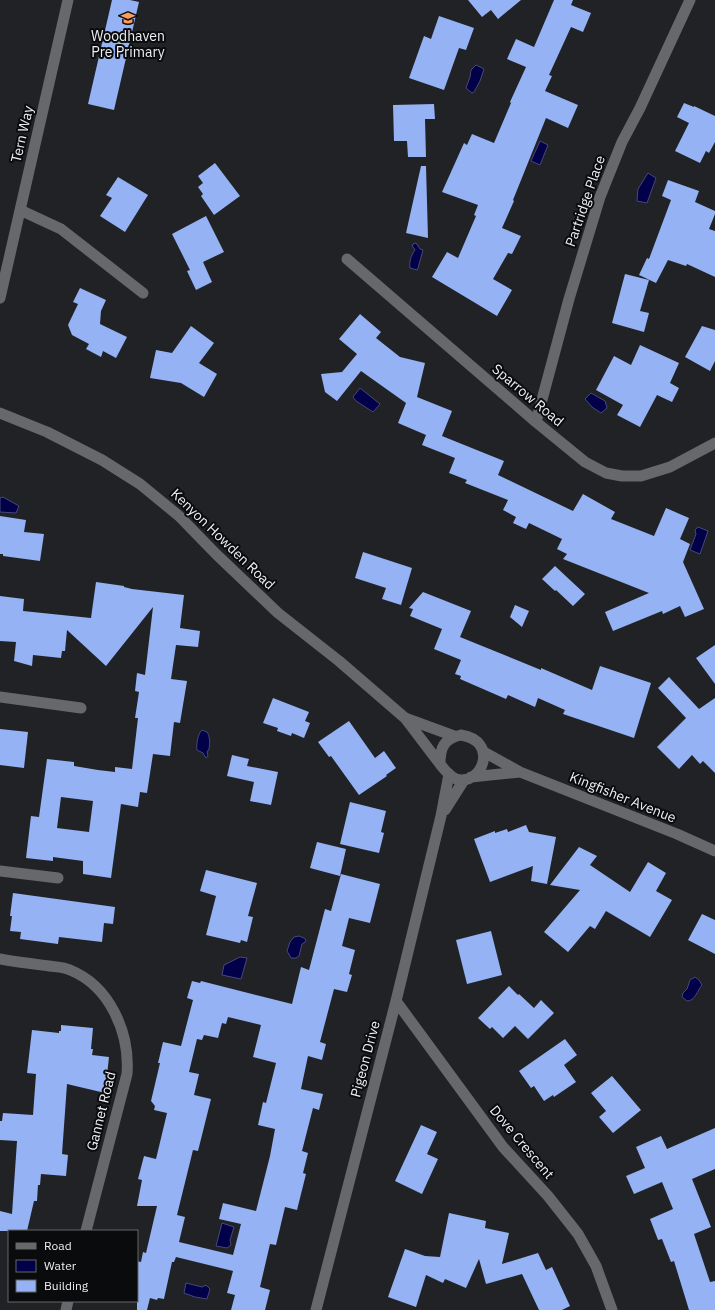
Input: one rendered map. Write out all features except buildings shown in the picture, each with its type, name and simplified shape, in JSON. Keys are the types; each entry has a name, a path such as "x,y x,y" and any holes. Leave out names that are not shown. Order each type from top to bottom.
{"street":[{"name":"Tern Way","path":"0,298 68,0"},
{"name":"Partridge Place","path":"536,422 569,299 600,197 622,142 640,108 690,0"},
{"path":"20,210 61,229 143,293"},
{"name":"Sparrow Road","path":"347,259 536,422 585,462 606,473 622,476 641,476 670,467 715,443"},
{"name":"Kenyon Howden Road","path":"0,413 47,432 102,460 140,484 179,516 216,554 278,613 339,661 405,718 440,764"},
{"path":"0,697 81,708"},
{"name":"Kenyon Howden Road","path":"405,718 454,736"},
{"path":"454,736 469,736 481,745 484,752 484,760 482,767 477,774 467,778 456,779 440,764 442,746 447,740 454,736"},
{"name":"Kingfisher Avenue","path":"484,752 520,772 677,834 715,851"},
{"name":"Kingfisher Avenue","path":"467,778 520,772"},
{"name":"Pigeon Drive","path":"316,1310 396,1001 441,816 449,774"},
{"name":"Pigeon Drive","path":"441,816 467,778"},
{"path":"0,871 58,878"},
{"name":"Gannet Road","path":"0,959 69,969 81,975 107,998 121,1029 128,1064 127,1074 86,1230"},
{"name":"Dove Crescent","path":"396,1001 503,1146 548,1196 578,1234 596,1266 612,1310"}],"water":[{"path":"476,65 484,69 480,81 472,93 466,88 471,70"},
{"path":"540,141 548,145 540,165 531,161"},
{"path":"648,173 656,178 647,203 637,201 638,189"},
{"path":"416,243 420,249 423,250 417,270 410,268 411,256 415,250 412,246"},
{"path":"360,388 380,404 373,412 356,401 353,397"},
{"path":"591,393 605,401 607,408 601,413 592,407 585,399"},
{"path":"3,497 19,506 16,513 0,512 0,498"},
{"path":"698,527 708,531 700,554 690,550 696,534 695,530"},
{"path":"202,730 207,732 210,742 207,752 208,756 206,758 203,753 197,750 199,734"},
{"path":"299,936 306,940 302,944 299,956 296,958 291,958 287,951 290,942 294,937"},
{"path":"240,957 247,958 241,979 222,975 224,965"},
{"path":"695,977 702,985 694,998 687,1001 682,997 683,993 687,989 690,980"},
{"path":"222,1223 234,1227 230,1240 231,1245 227,1248 216,1246"},
{"path":"186,1283 202,1287 206,1285 210,1289 207,1299 184,1293"}],"place":[{"name":"Woodhaven Pre Primary","path":"128,18"}]}
